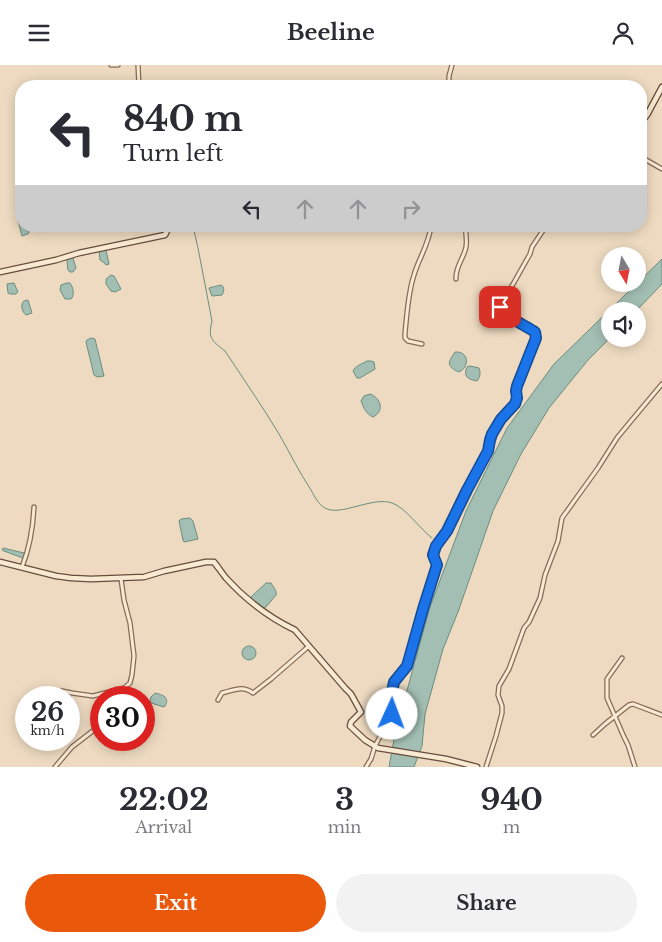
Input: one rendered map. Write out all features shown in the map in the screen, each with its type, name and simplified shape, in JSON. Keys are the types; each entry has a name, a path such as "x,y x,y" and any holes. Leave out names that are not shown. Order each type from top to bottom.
{"street":[{"path":"112,65 118,65"},
{"path":"138,65 139,80"},
{"path":"449,80 452,65"},
{"path":"647,115 662,87"},
{"path":"647,160 662,169"},
{"path":"0,273 79,253 165,235 167,232"},
{"path":"422,344 408,341 405,338 405,333 413,279 430,232"},
{"path":"456,279 456,270 466,248 465,232"},
{"path":"366,767 392,714 391,697 394,682 407,666 437,565 433,556 434,549 447,531 488,451 492,434 501,419 515,404 517,398 517,386 536,334 499,309 542,232"},
{"path":"486,767 502,713 502,706 498,695 499,686 509,669 524,628 530,622 540,598 545,575 558,541 562,519 618,438 662,384"},
{"path":"22,567 32,536 34,507"},
{"path":"0,562 71,579 121,579 144,577 206,562 214,562 249,600 286,627 295,630 351,694 361,711 350,722 350,725 365,740 376,747 433,756 477,767"},
{"path":"121,579 130,623 134,659 130,683 126,686"},
{"path":"218,700 222,693 240,689 249,689 253,693 309,646"},
{"path":"622,658 606,681 606,698 616,716 635,767"},
{"path":"593,735 605,723 629,705 633,704 662,715"},
{"path":"55,767 72,747 90,733"}],"shaded area":[{"path":"21,232 29,232 28,234 22,236"},
{"path":"106,250 109,264 106,265 100,260 99,251"},
{"path":"68,258 73,258 76,268 73,272 68,270"},
{"path":"662,259 662,284 645,302 618,302 627,293 646,293 646,275"},
{"path":"111,275 114,276 121,289 115,292 111,291 106,284 106,279"},
{"path":"14,283 18,292 10,294 8,293 7,284"},
{"path":"70,283 73,289 71,299 65,299 60,290 61,285"},
{"path":"221,285 224,290 222,295 212,296 209,288"},
{"path":"493,294 501,295 503,298 493,314 485,309 485,307"},
{"path":"28,300 32,313 26,315 22,304"},
{"path":"601,318 601,347 549,408 521,454 493,511 443,649 425,714 422,746 414,767 389,767 395,734 430,607 466,511 507,428 554,364"},
{"path":"91,338 95,339 104,376 97,377 94,375 86,342"},
{"path":"455,352 463,354 466,360 465,367 459,372 450,366"},
{"path":"367,361 374,362 375,369 357,378 353,371 354,369"},
{"path":"467,367 479,368 480,375 477,381 466,375"},
{"path":"370,394 377,398 380,405 379,411 373,417 364,408 361,401 364,396"},
{"path":"190,518 193,521 198,539 184,542 179,521"},
{"path":"3,548 24,553 25,557 23,558 4,551 2,550"},
{"path":"266,583 271,583 276,595 266,607 262,608 251,597"},
{"path":"246,646 252,646 256,653 252,660 246,660 242,656 242,650"},
{"path":"155,693 166,698 164,707 155,704"}],"waterway":[{"path":"194,232 212,321 210,331 212,338 225,351 259,403 319,502 325,508 331,510 348,509 376,502 392,503 407,513 432,538"}],"route":[{"path":"392,714 391,697 394,682 406,669 437,565 433,556 434,549 447,531 488,451 492,434 501,419 515,404 517,386 536,338 535,332 501,312 500,307"}]}
